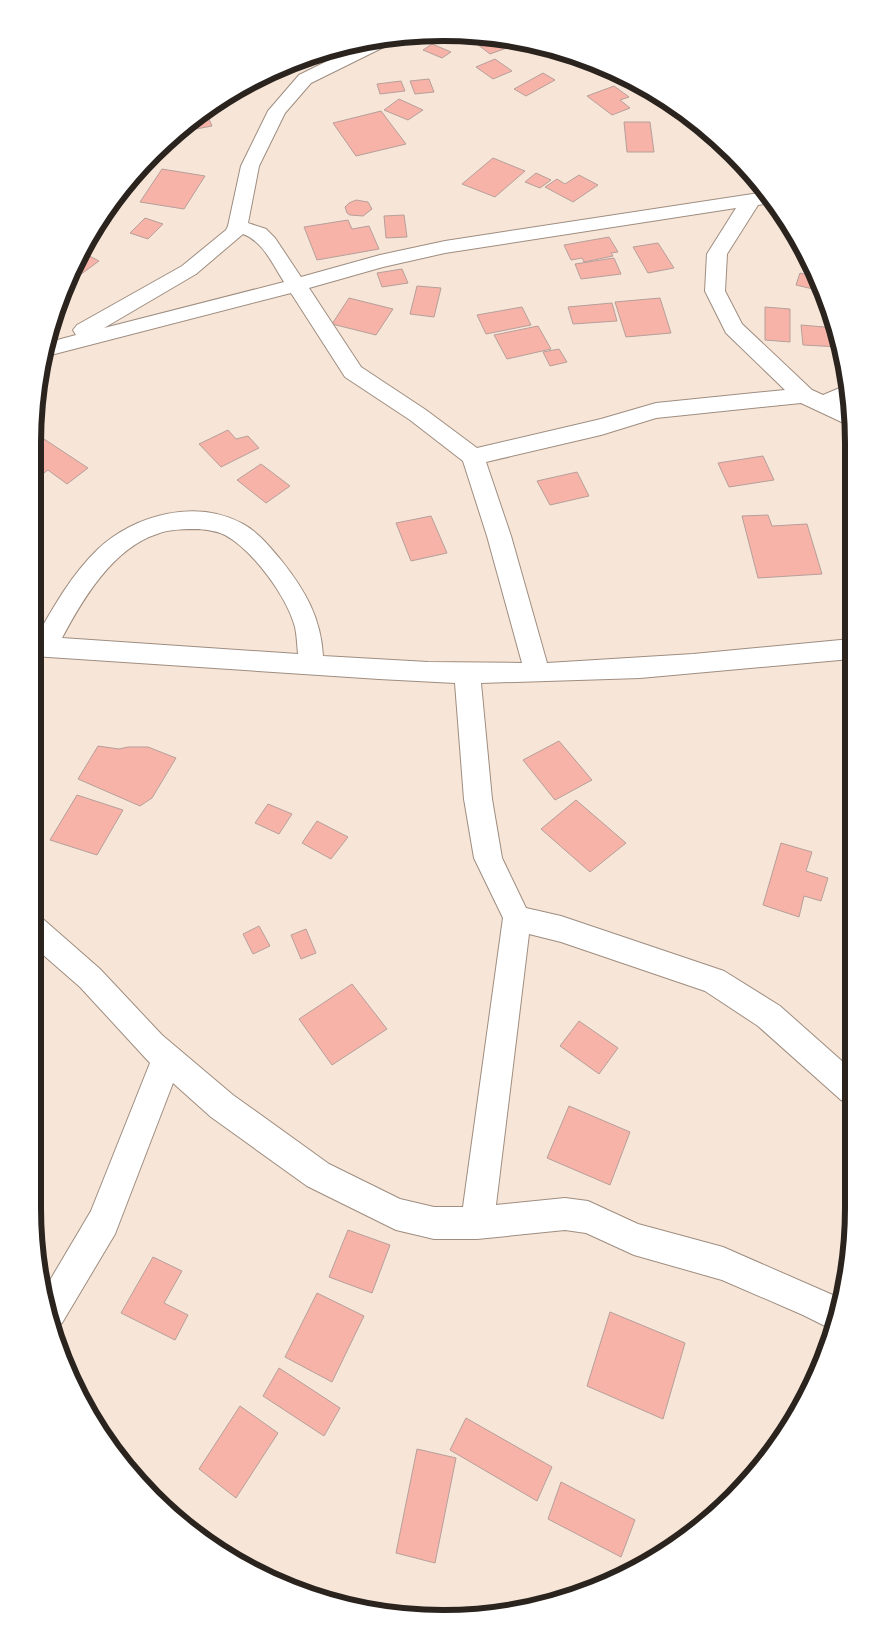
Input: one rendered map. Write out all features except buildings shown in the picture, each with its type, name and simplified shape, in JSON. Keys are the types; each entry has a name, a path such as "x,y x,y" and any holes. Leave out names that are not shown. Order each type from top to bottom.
{"street":[{"path":"54,345 88,328 189,270 233,234 238,226 250,166 277,111 305,79 367,49"},
{"path":"53,348 297,285 380,261 445,247 761,199"},
{"path":"761,199 717,254 715,291 733,328 813,400 844,415"},
{"path":"238,226 259,233 268,242 353,372 418,415 473,456 500,536 537,673"},
{"path":"473,456 600,427 656,411 813,400 841,392"},
{"path":"41,642 101,559 136,533 170,521 202,520 234,530 261,554 290,590 307,626 311,664"},
{"path":"41,646 129,650 428,672 537,673 733,662 845,650"},
{"path":"467,672 478,799 488,858 517,918 477,1223"},
{"path":"517,918 561,929 714,981 769,1016 845,1084"},
{"path":"41,935 90,978 151,1045 222,1106 318,1175 396,1214 434,1223 477,1223 565,1214 588,1217 634,1239 723,1264 831,1312"},
{"path":"53,1305 102,1222 167,1059"}]}
